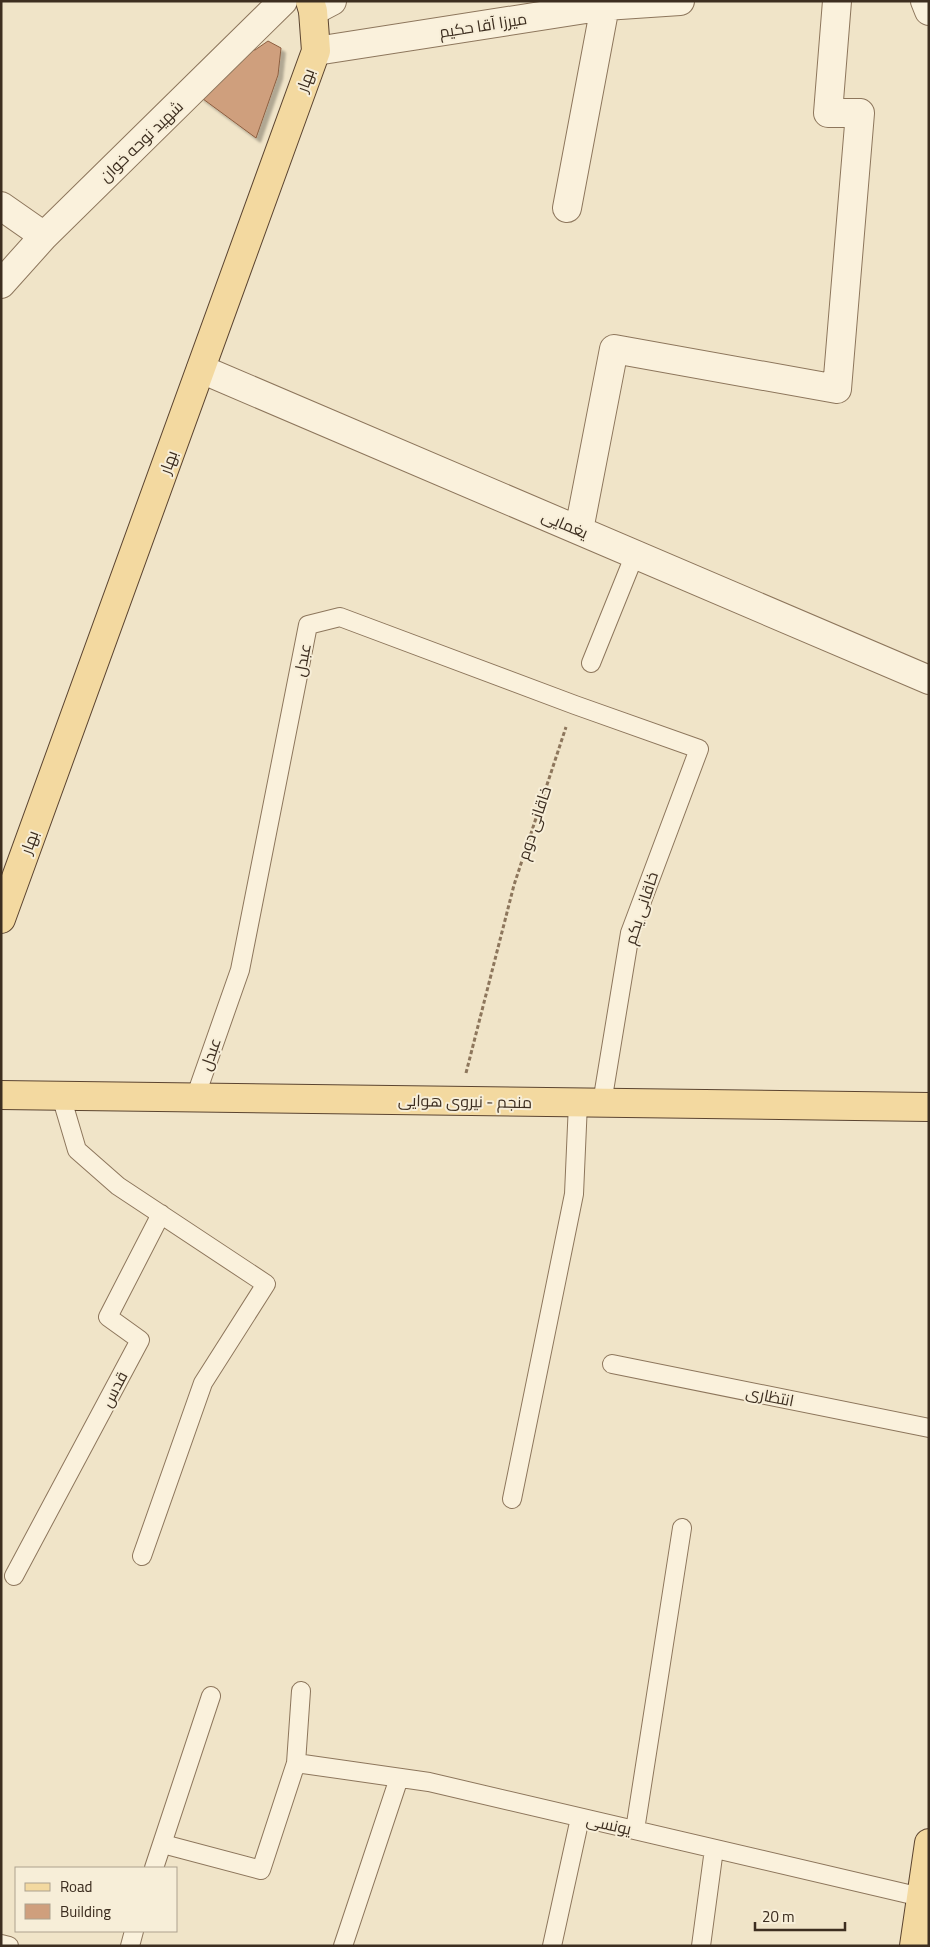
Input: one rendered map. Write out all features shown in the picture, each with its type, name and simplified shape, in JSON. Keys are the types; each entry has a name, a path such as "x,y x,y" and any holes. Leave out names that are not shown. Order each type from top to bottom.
{"main road":[{"name":"بهار","path":"1,919 316,50 318,4"},
{"name":"منجم - نیروی هوایی","path":"1,1095 929,1107"},
{"path":"914,1946 924,1890 929,1843"}],"street":[{"name":"شهید نوحه خوان","path":"1,284 44,236 283,1"},
{"name":"میرزا آقا حکیم","path":"316,50 605,6 680,1"},
{"path":"579,530 614,349 837,390 860,113 828,113 837,1"},
{"path":"925,1 929,11"},
{"path":"567,208 605,6"},
{"path":"1,206 44,236"},
{"name":"یغمایی","path":"201,369 929,680"}],"lane":[{"path":"591,663 635,554"},
{"name":"عبدل","path":"195,1098 240,970 308,625 340,617 699,749"},
{"name":"خاقانی یکم","path":"512,1498 574,1194 590,1103 630,933 699,749"},
{"path":"61,1096 78,1150 118,1186 266,1284 203,1383 142,1556"},
{"name":"قدس","path":"14,1576 140,1340 108,1317 161,1214"},
{"name":"انتظاری","path":"612,1364 929,1428"},
{"path":"635,1830 682,1528"},
{"path":"162,1844 261,1870 296,1763 301,1691"},
{"path":"154,1867 211,1696"},
{"name":"یونسی","path":"296,1763 429,1782 714,1849 924,1890"},
{"path":"343,1946 399,1778"},
{"path":"552,1946 580,1818"},
{"path":"701,1946 714,1849"},
{"path":"130,1946 134,1932"},
{"path":"1,1944 9,1946"}],"path":[{"name":"خاقانی دوم","path":"459,1101 514,885 559,744 575,705"}],"building":[{"path":"268,41 281,48 278,75 256,138 199,96 245,48 255,50"}]}
